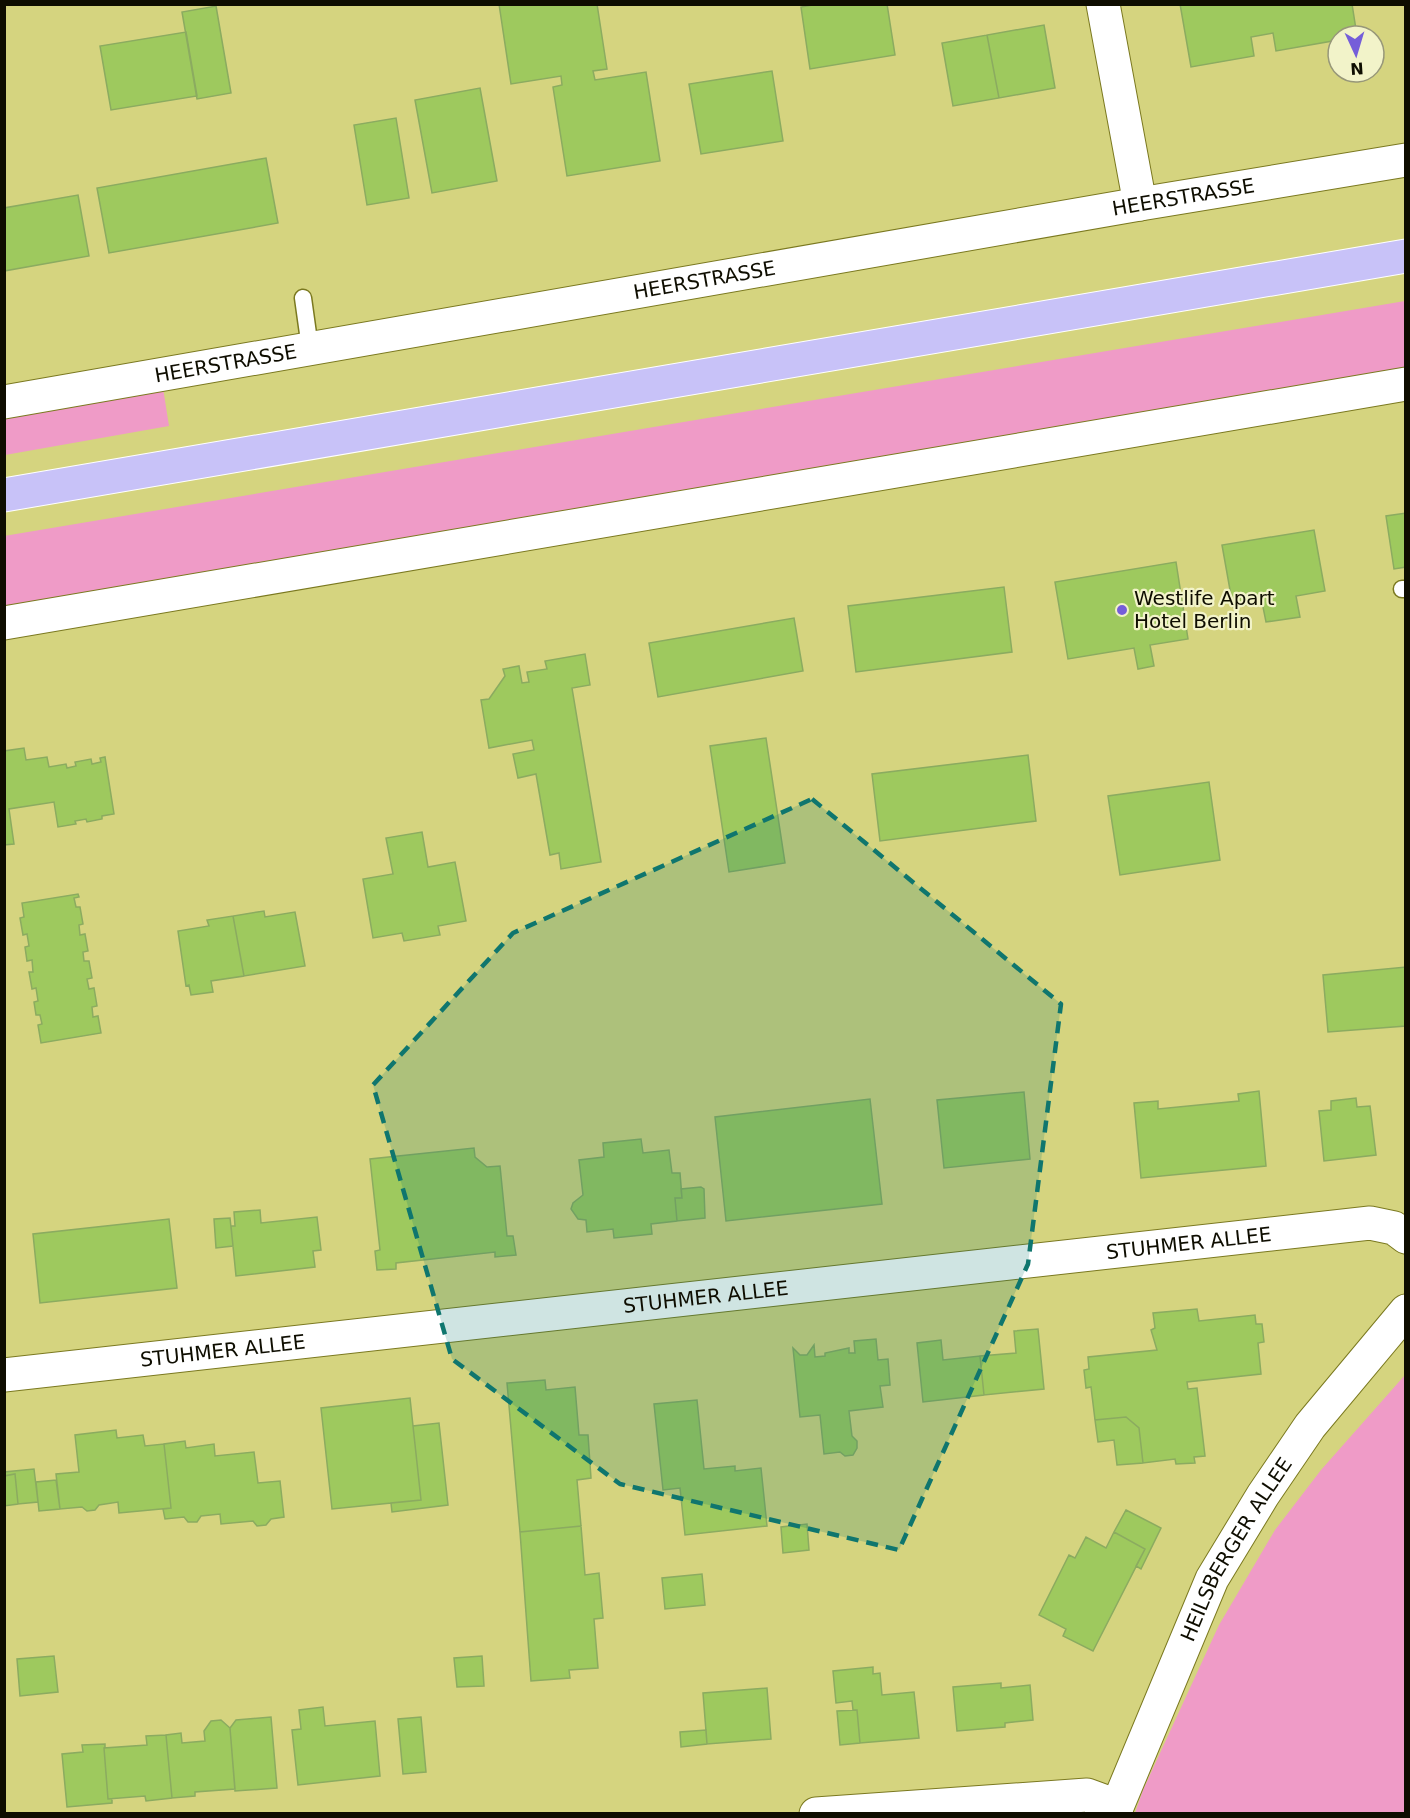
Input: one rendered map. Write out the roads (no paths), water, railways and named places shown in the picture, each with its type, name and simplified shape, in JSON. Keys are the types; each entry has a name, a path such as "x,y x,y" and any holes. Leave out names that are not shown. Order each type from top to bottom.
{"main road":[{"path":"4,495 1406,256"}],"street":[{"path":"1103,4 1140,204"},
{"name":"HEERSTRASSE","path":"4,402 1140,204 1406,160"},
{"path":"4,623 1406,384"},
{"name":"STUHMER ALLEE","path":"4,1375 1370,1223 1394,1228 1406,1237"},
{"name":"HEILSBERGER ALLEE","path":"1116,1810 1212,1579 1263,1495 1310,1426 1406,1311"},
{"path":"816,1814 1087,1795 1116,1810"}],"lane":[{"path":"303,298 310,348"}],"place":[{"name":"Westlife Apart Hotel Berlin","path":"1122,610"}]}
